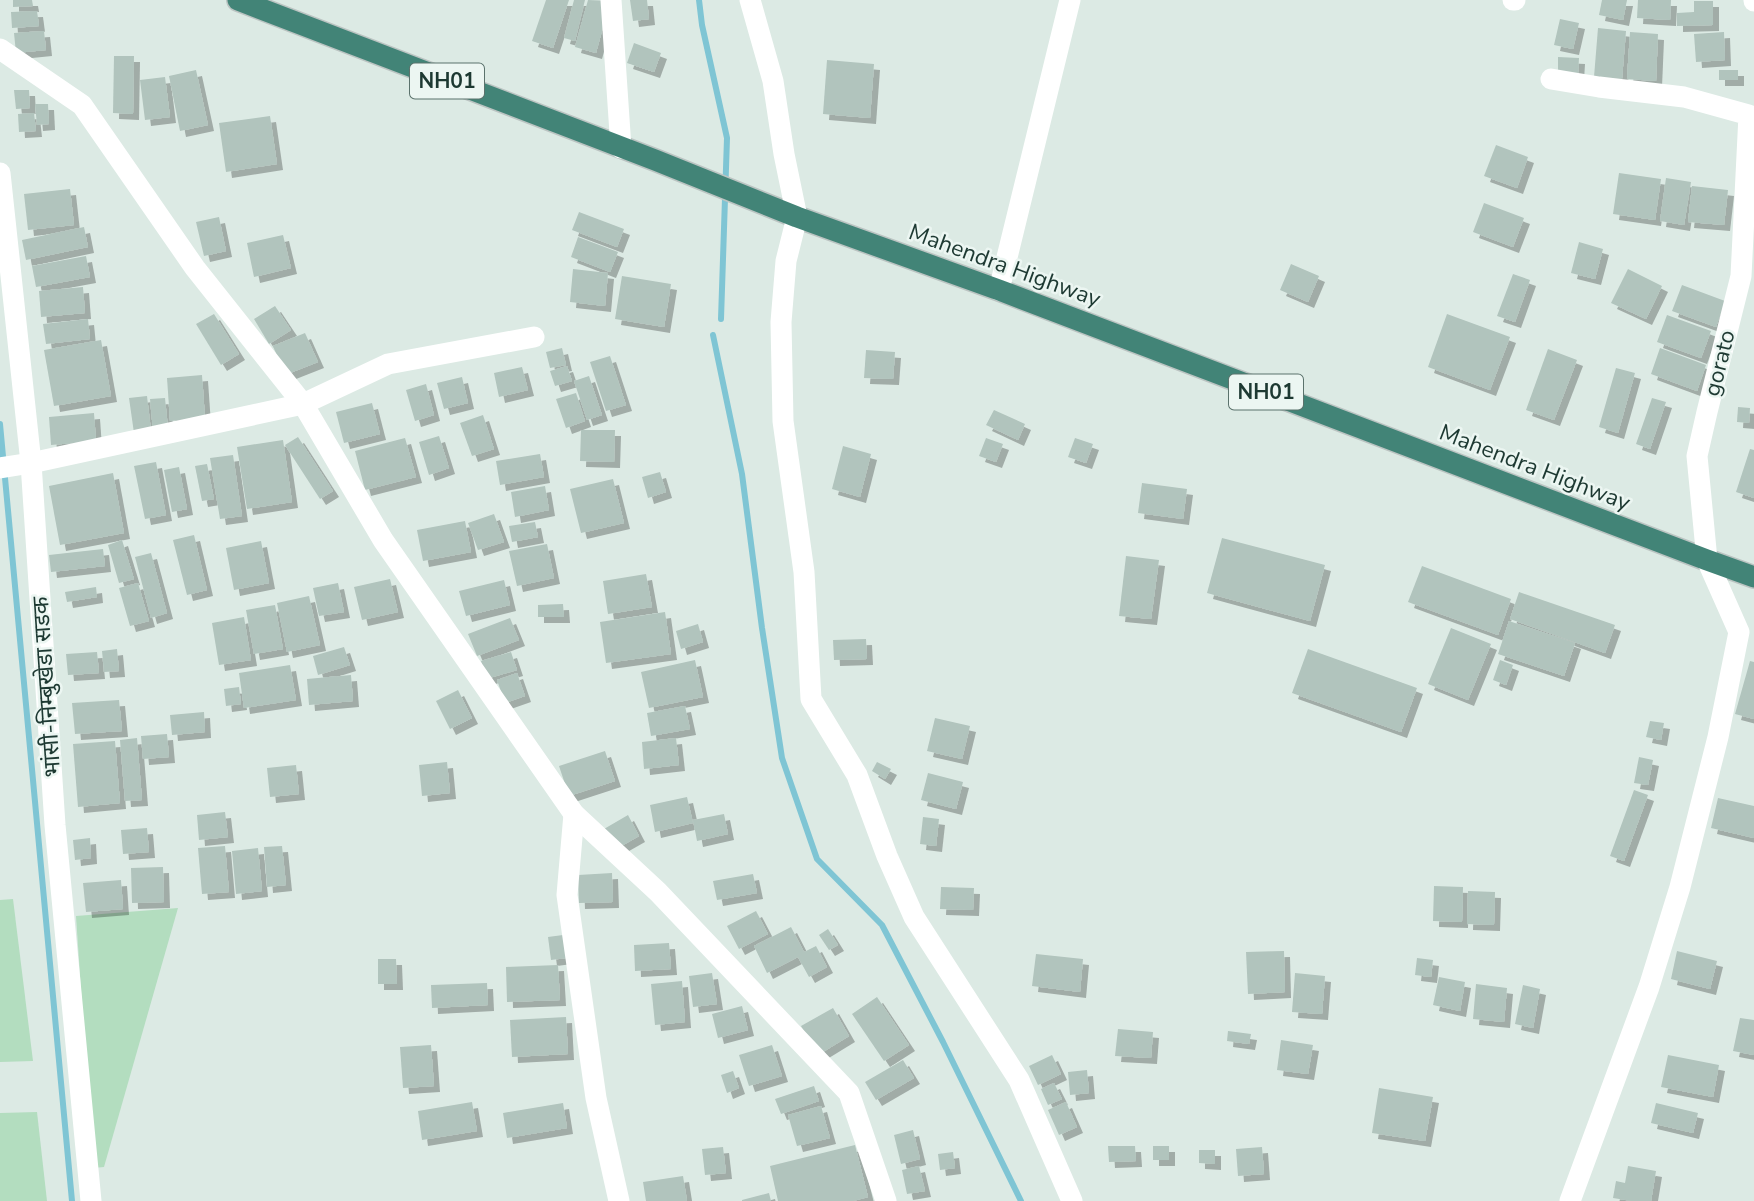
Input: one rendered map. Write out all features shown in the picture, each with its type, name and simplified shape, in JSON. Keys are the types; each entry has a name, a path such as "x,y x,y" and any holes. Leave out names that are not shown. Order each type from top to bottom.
{"highway":[{"name":"Mahendra Highway","path":"238,0 788,213 999,290 1754,577"}],"street":[{"path":"611,0 621,148"},
{"path":"750,0 773,81 784,154 788,213 781,322 783,421 803,572 811,699 857,775 887,856 914,917 1019,1080 1072,1201"},
{"path":"999,290 1070,0"},
{"path":"0,49 82,105 195,268 303,404 383,540 574,814 658,892 849,1093 886,1201"},
{"name":"gorato","path":"1551,79 1684,97 1749,115 1741,275 1697,456 1707,560"},
{"name":"भांसी-निम्बुखेडा सडक","path":"0,173 15,465 55,825 91,1201"},
{"path":"15,465 303,404 388,364 534,337"},
{"path":"1570,1201 1649,987 1680,887 1718,737 1738,632 1707,560"},
{"path":"574,814 567,895 596,1098 619,1201"}],"green space":[{"path":"13,899 33,1061 0,1062 0,900"},
{"path":"178,908 104,1167 93,1168 76,916"},
{"path":"37,1112 47,1201 0,1201 0,1113"}],"building":[{"path":"13,0 32,0 33,6 13,7"},
{"path":"546,0 569,0 553,48 532,41"},
{"path":"574,0 585,0 575,41 564,38"},
{"path":"588,0 610,1 596,53 575,47"},
{"path":"630,0 647,0 649,19 633,21"},
{"path":"1602,0 1627,0 1623,20 1599,15"},
{"path":"1638,0 1671,0 1670,20 1637,18"},
{"path":"1694,1 1713,1 1713,25 1677,26 1677,13 1694,12"},
{"path":"37,11 39,26 12,28 11,12"},
{"path":"1560,19 1579,23 1573,49 1554,45"},
{"path":"1598,28 1626,31 1622,79 1594,77"},
{"path":"44,31 46,50 16,53 14,33"},
{"path":"1630,32 1658,34 1656,81 1627,79"},
{"path":"1724,32 1725,60 1696,62 1694,34"},
{"path":"634,43 661,53 654,72 627,63"},
{"path":"114,56 134,56 133,114 113,113"},
{"path":"1558,57 1579,58 1578,74 1558,73"},
{"path":"827,60 874,64 870,118 823,114"},
{"path":"196,70 208,125 180,131 169,76"},
{"path":"1719,70 1738,70 1738,80 1719,80"},
{"path":"165,77 170,117 145,120 140,80"},
{"path":"14,90 29,90 30,108 16,109"},
{"path":"35,104 48,104 49,124 37,125"},
{"path":"34,113 36,131 19,132 18,114"},
{"path":"270,116 277,164 226,172 219,123"},
{"path":"1496,145 1528,157 1517,188 1484,176"},
{"path":"1619,173 1661,179 1655,220 1613,214"},
{"path":"1666,178 1691,182 1684,225 1660,221"},
{"path":"1692,186 1728,190 1724,225 1688,222"},
{"path":"70,189 74,225 28,230 24,194"},
{"path":"1484,203 1524,218 1513,247 1473,232"},
{"path":"579,212 624,229 617,247 572,230"},
{"path":"219,217 226,251 204,256 196,222"},
{"path":"84,227 88,247 26,260 22,240"},
{"path":"283,235 291,268 254,277 247,243"},
{"path":"578,237 618,252 610,272 571,257"},
{"path":"1579,242 1603,249 1595,279 1571,273"},
{"path":"86,256 90,277 36,287 32,266"},
{"path":"1291,264 1319,276 1308,302 1280,290"},
{"path":"573,269 608,273 605,306 570,302"},
{"path":"1628,269 1662,286 1646,319 1611,303"},
{"path":"1513,274 1530,280 1515,322 1497,316"},
{"path":"622,276 671,284 664,327 615,319"},
{"path":"1682,285 1725,301 1716,327 1672,311"},
{"path":"83,287 85,313 41,317 39,291"},
{"path":"275,306 291,330 269,344 254,319"},
{"path":"214,314 239,354 221,365 196,324"},
{"path":"1447,314 1510,337 1490,390 1428,367"},
{"path":"1667,315 1711,331 1701,358 1657,342"},
{"path":"88,319 90,339 46,344 43,324"},
{"path":"305,333 318,362 285,375 273,346"},
{"path":"101,340 111,396 54,406 44,350"},
{"path":"562,348 566,365 550,368 546,352"},
{"path":"1660,348 1706,365 1697,391 1651,374"},
{"path":"1548,349 1577,360 1554,420 1526,410"},
{"path":"866,350 895,352 893,379 864,378"},
{"path":"610,356 626,405 606,411 590,362"},
{"path":"567,366 572,381 555,386 550,371"},
{"path":"522,367 528,390 499,397 494,373"},
{"path":"1616,368 1635,373 1618,433 1599,427"},
{"path":"202,375 205,418 170,421 167,378"},
{"path":"589,376 602,415 587,420 574,381"},
{"path":"462,377 468,403 444,409 437,383"},
{"path":"426,384 434,415 415,421 406,390"},
{"path":"576,393 585,421 566,428 556,399"},
{"path":"147,396 151,431 134,433 129,398"},
{"path":"165,398 168,429 153,431 150,399"},
{"path":"1652,398 1666,402 1650,449 1636,444"},
{"path":"372,403 380,434 344,443 336,412"},
{"path":"1738,407 1750,408 1749,423 1737,422"},
{"path":"994,410 1025,424 1018,440 986,425"},
{"path":"94,413 96,441 51,445 49,417"},
{"path":"483,415 494,449 472,456 460,423"},
{"path":"581,430 615,430 614,462 580,461"},
{"path":"439,436 449,468 429,475 419,442"},
{"path":"298,437 333,491 320,499 285,445"},
{"path":"405,438 416,477 365,490 355,451"},
{"path":"986,438 1003,444 996,462 979,456"},
{"path":"1075,438 1093,444 1086,463 1068,457"},
{"path":"283,440 292,502 247,509 237,447"},
{"path":"843,446 871,454 860,497 832,489"},
{"path":"1750,449 1754,450 1754,498 1736,492"},
{"path":"540,454 544,477 500,485 496,461"},
{"path":"233,455 242,516 220,519 210,458"},
{"path":"156,462 166,515 145,519 134,466"},
{"path":"207,464 214,499 202,501 195,466"},
{"path":"179,467 187,509 172,512 164,470"},
{"path":"660,472 666,492 648,498 642,477"},
{"path":"113,473 124,533 60,545 49,486"},
{"path":"613,479 624,523 581,533 570,489"},
{"path":"1142,483 1187,489 1183,519 1138,513"},
{"path":"545,486 549,510 515,517 511,492"},
{"path":"494,514 504,542 478,550 468,523"},
{"path":"465,521 471,552 423,561 417,530"},
{"path":"535,522 538,537 512,542 509,526"},
{"path":"194,535 207,590 187,595 173,540"},
{"path":"1222,538 1325,565 1310,621 1207,593"},
{"path":"122,540 134,579 119,583 108,545"},
{"path":"261,541 269,583 234,590 226,548"},
{"path":"547,544 554,578 517,586 509,551"},
{"path":"103,549 105,566 51,572 49,555"},
{"path":"151,553 167,613 151,618 135,557"},
{"path":"1126,556 1159,560 1151,619 1119,616"},
{"path":"1422,566 1511,599 1498,635 1408,602"},
{"path":"646,574 652,607 608,614 603,581"},
{"path":"390,579 398,612 362,620 354,587"},
{"path":"504,580 510,605 466,616 459,591"},
{"path":"138,583 149,621 130,626 119,588"},
{"path":"338,583 344,612 319,616 313,588"},
{"path":"96,587 97,597 67,602 65,592"},
{"path":"1519,592 1615,625 1605,653 1510,619"},
{"path":"309,596 320,645 287,652 277,603"},
{"path":"563,604 564,617 538,617 538,605"},
{"path":"275,605 283,649 254,654 246,610"},
{"path":"665,612 671,654 606,663 600,622"},
{"path":"244,617 251,660 219,665 212,623"},
{"path":"510,618 519,640 477,656 468,634"},
{"path":"1509,621 1575,643 1564,676 1498,654"},
{"path":"698,624 703,642 681,649 676,631"},
{"path":"1451,628 1491,644 1468,700 1428,684"},
{"path":"866,639 867,659 834,660 833,640"},
{"path":"344,647 350,665 318,675 313,656"},
{"path":"117,649 119,671 104,672 102,651"},
{"path":"1308,649 1417,688 1401,732 1292,693"},
{"path":"97,652 99,673 68,675 66,654"},
{"path":"511,652 517,670 486,679 481,661"},
{"path":"695,660 703,697 649,708 641,672"},
{"path":"1500,660 1513,665 1506,685 1493,680"},
{"path":"1750,661 1754,662 1754,719 1735,714"},
{"path":"290,665 296,700 244,708 239,673"},
{"path":"517,673 525,696 505,703 497,680"},
{"path":"351,675 353,701 309,705 307,679"},
{"path":"239,687 241,704 226,706 224,689"},
{"path":"458,690 472,718 450,729 436,701"},
{"path":"119,700 122,731 75,734 72,703"},
{"path":"685,706 690,729 651,736 647,713"},
{"path":"204,712 205,732 172,735 170,715"},
{"path":"935,718 970,726 962,759 927,751"},
{"path":"1650,721 1664,723 1661,740 1646,737"},
{"path":"167,734 169,757 143,759 141,736"},
{"path":"137,738 142,800 125,801 120,740"},
{"path":"676,738 679,765 644,769 642,742"},
{"path":"115,741 120,803 78,807 73,744"},
{"path":"605,751 615,781 569,796 559,766"},
{"path":"1639,757 1653,760 1648,785 1634,783"},
{"path":"447,762 450,793 422,796 419,765"},
{"path":"877,762 891,769 885,779 872,771"},
{"path":"296,765 299,794 270,797 267,768"},
{"path":"928,773 963,782 956,809 921,800"},
{"path":"1634,790 1648,795 1624,861 1610,856"},
{"path":"687,797 693,823 655,832 650,805"},
{"path":"1718,798 1754,806 1754,838 1711,828"},
{"path":"225,812 228,837 199,840 197,815"},
{"path":"724,814 728,834 697,841 693,820"},
{"path":"628,815 639,836 616,849 604,829"},
{"path":"923,817 939,819 936,846 920,844"},
{"path":"147,828 149,852 123,854 121,830"},
{"path":"90,838 91,858 75,860 73,840"},
{"path":"225,846 229,892 202,894 198,848"},
{"path":"282,846 286,885 267,887 264,847"},
{"path":"258,848 262,891 236,894 232,851"},
{"path":"163,867 164,902 132,903 131,868"},
{"path":"612,873 613,902 579,903 578,875"},
{"path":"753,874 757,893 717,900 713,881"},
{"path":"121,880 123,909 86,912 83,883"},
{"path":"1434,886 1463,887 1462,922 1433,921"},
{"path":"941,887 974,888 973,910 940,909"},
{"path":"1468,891 1495,892 1494,925 1467,924"},
{"path":"756,911 768,934 739,949 727,926"},
{"path":"791,927 804,952 816,946 827,967 809,977 798,957 767,973 754,946"},
{"path":"828,929 838,945 829,950 819,935"},
{"path":"563,935 566,958 551,960 548,937"},
{"path":"669,943 671,969 635,971 634,945"},
{"path":"1284,951 1285,992 1248,994 1246,952"},
{"path":"1677,951 1717,961 1710,989 1671,979"},
{"path":"1036,954 1083,959 1080,992 1032,986"},
{"path":"1417,958 1433,960 1431,977 1415,975"},
{"path":"378,959 396,959 397,984 378,984"},
{"path":"558,965 560,1000 507,1002 506,967"},
{"path":"712,973 717,1004 693,1007 689,976"},
{"path":"1295,973 1325,976 1322,1014 1292,1012"},
{"path":"1439,977 1465,982 1460,1011 1433,1005"},
{"path":"682,981 685,1022 655,1025 651,984"},
{"path":"487,983 488,1005 432,1008 431,985"},
{"path":"1476,984 1507,988 1504,1022 1473,1019"},
{"path":"1523,985 1540,989 1533,1028 1515,1024"},
{"path":"877,997 909,1045 884,1061 852,1014"},
{"path":"742,1006 748,1030 718,1038 712,1014"},
{"path":"833,1008 849,1036 818,1055 801,1026"},
{"path":"566,1017 568,1054 512,1057 510,1020"},
{"path":"1740,1018 1754,1020 1754,1055 1733,1051"},
{"path":"1118,1029 1153,1032 1151,1058 1115,1056"},
{"path":"1228,1031 1251,1034 1249,1044 1227,1041"},
{"path":"1281,1040 1313,1045 1308,1074 1277,1070"},
{"path":"431,1045 434,1086 403,1088 400,1047"},
{"path":"772,1045 782,1076 749,1086 739,1055"},
{"path":"1052,1055 1061,1074 1038,1085 1029,1066"},
{"path":"1668,1055 1719,1065 1713,1097 1661,1087"},
{"path":"903,1060 914,1078 876,1100 865,1082"},
{"path":"1087,1070 1089,1093 1070,1095 1068,1072"},
{"path":"733,1071 739,1088 727,1093 721,1075"},
{"path":"1054,1083 1062,1099 1048,1105 1041,1089"},
{"path":"814,1086 819,1101 781,1114 775,1099"},
{"path":"1379,1088 1433,1097 1425,1141 1372,1133"},
{"path":"472,1102 477,1131 422,1140 418,1111"},
{"path":"1066,1102 1077,1127 1059,1135 1048,1110"},
{"path":"563,1103 567,1128 507,1138 503,1113"},
{"path":"1656,1103 1698,1113 1693,1133 1651,1123"},
{"path":"821,1106 830,1138 797,1146 788,1115"},
{"path":"913,1130 920,1159 901,1164 894,1135"},
{"path":"855,1145 868,1197 853,1201 778,1201 770,1166"},
{"path":"1108,1146 1135,1146 1136,1161 1109,1162"},
{"path":"1153,1146 1169,1146 1169,1160 1153,1160"},
{"path":"723,1147 726,1173 705,1175 702,1149"},
{"path":"1262,1147 1264,1174 1238,1176 1236,1149"},
{"path":"1199,1150 1215,1150 1215,1164 1199,1163"},
{"path":"953,1152 955,1168 940,1170 938,1154"},
{"path":"919,1166 925,1191 907,1194 902,1170"},
{"path":"1628,1166 1656,1171 1651,1201 1613,1198 1616,1181 1625,1183"},
{"path":"683,1176 687,1201 646,1201 643,1182"},
{"path":"769,1193 771,1201 742,1201 742,1200"}],"waterway":[{"path":"699,0 727,138 721,319"},
{"path":"713,335 742,474 782,758 817,859 882,925 1021,1201"},
{"path":"0,424 72,1201"}]}
